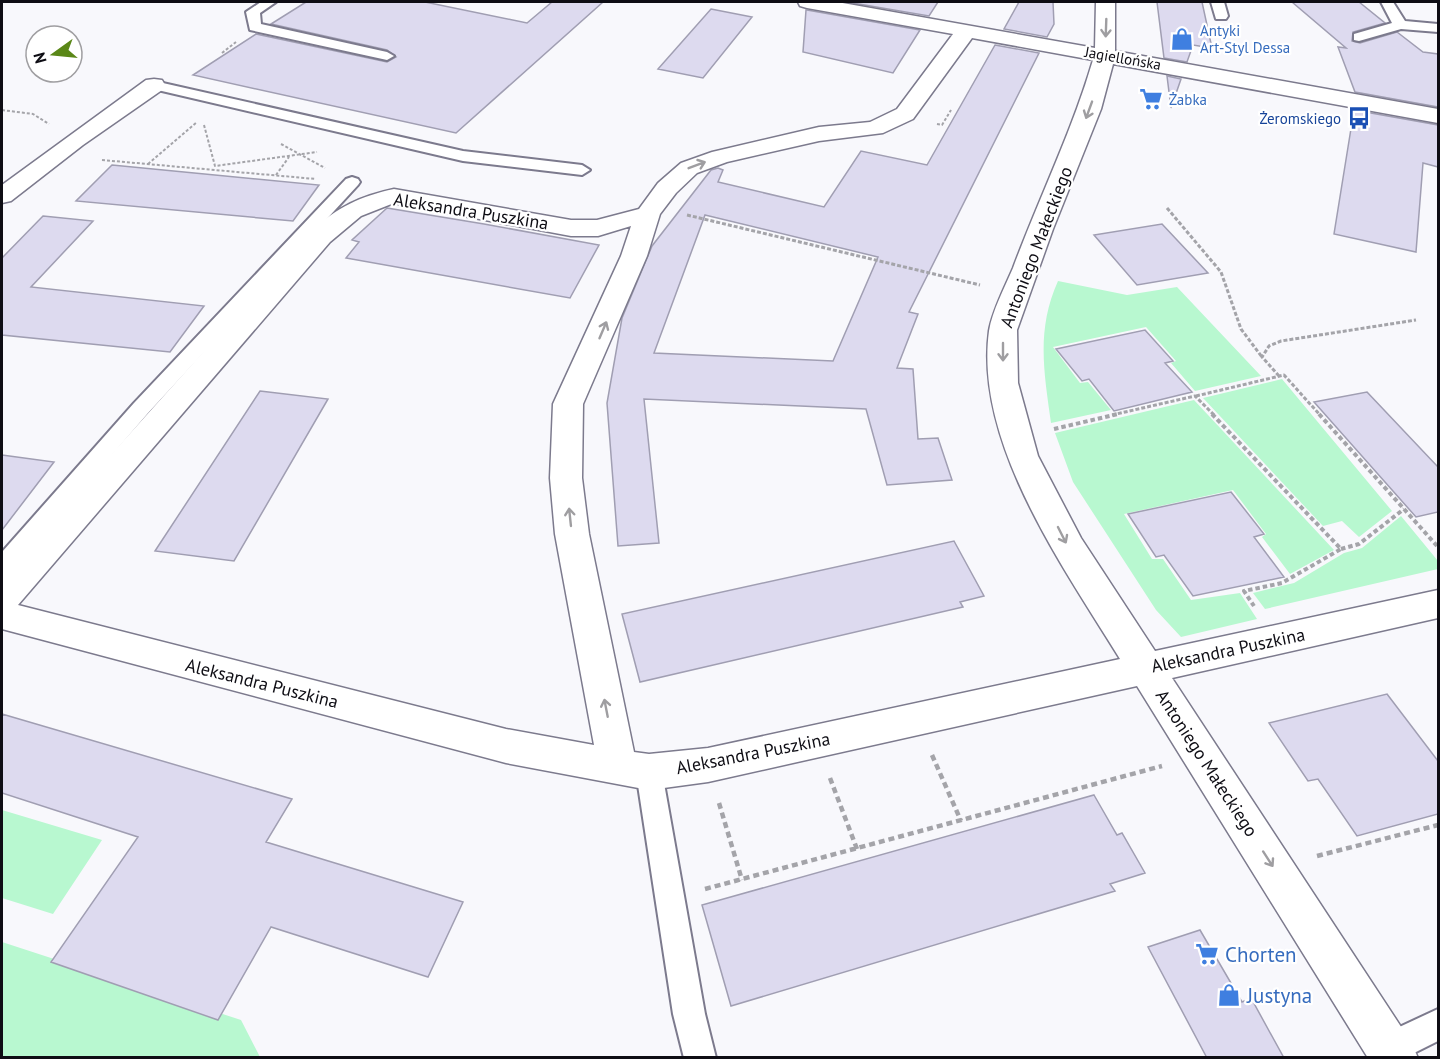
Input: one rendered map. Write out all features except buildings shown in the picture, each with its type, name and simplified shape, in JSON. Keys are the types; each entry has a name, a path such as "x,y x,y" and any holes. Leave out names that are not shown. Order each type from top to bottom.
{"street":[{"name":"Jagiellońska","path":"807,2 1105,54 1438,116"},
{"name":"Antoniego Małeckiego","path":"1106,2 1105,54 1090,109 1040,229 1003,330 1003,383 1022,456 1068,546 1392,1053"},
{"path":"633,769 572,534 566,478 567,404 634,256 648,214 667,188 689,168 720,157 819,134 875,128 905,114 968,30"},
{"path":"2,196 75,140 154,85"},
{"name":"Aleksandra Puszkina","path":"2,599 328,228 350,209 371,199 393,196 571,228 598,228 648,214"},
{"name":"Aleksandra Puszkina","path":"2,615 506,746 633,769 708,765 1438,604"}],"lane":[{"path":"269,2 253,12 255,27 387,56"},
{"path":"1218,2 1221,16"},
{"path":"1387,2 1400,25"},
{"path":"1359,37 1400,25 1438,28"},
{"path":"154,85 463,156 582,170"},
{"path":"2,567 141,408 352,182"},
{"path":"633,769 670,898 689,1014 700,1058"},
{"path":"1392,1053 1438,1025"}],"path":[{"path":"2,110 33,114 75,140"},
{"path":"147,164 202,117 214,168"},
{"path":"214,168 322,152"},
{"path":"275,176 289,156"},
{"path":"116,161 352,182"},
{"path":"1167,208 1221,272 1241,329 1279,376"},
{"path":"685,214 987,286"},
{"path":"1262,357 1269,346 1281,341 1416,320"},
{"path":"1047,430 1284,375 1438,547"},
{"path":"1195,396 1341,549"},
{"path":"1260,615 1244,591 1282,583 1341,549 1359,544 1404,509"},
{"path":"932,755 961,821"},
{"path":"670,898 1168,764 1162,755"},
{"path":"830,777 857,849"},
{"path":"718,802 742,880"},
{"path":"1310,858 1438,825"}],"green space":[{"path":"1058,281 1127,295 1177,287 1261,376 1195,391 1171,363 1176,361 1146,327 1053,347 1080,383 1088,382 1111,410 1051,423 1044,369 1044,334 1051,299"},
{"path":"1282,379 1392,511 1359,537 1342,521 1323,526 1203,398"},
{"path":"1194,400 1334,550 1290,574 1262,537 1266,534 1233,490 1124,514 1152,559 1163,559 1191,600 1240,593 1257,619 1181,637 1156,610 1073,482 1055,433"},
{"path":"1401,516 1438,561 1438,569 1265,609 1253,593 1294,583 1344,553 1362,548"},
{"path":"2,810 102,840 53,914 2,898"},
{"path":"2,942 241,1020 260,1057 2,1058"}],"place":[{"name":"Antyki Art-Styl Dessa","path":"1182,39"},
{"name":"Żabka","path":"1151,99"},
{"name":"Żeromskiego","path":"1359,118"},
{"name":"Chorten","path":"1207,954"},
{"name":"Justyna","path":"1229,995"}]}
